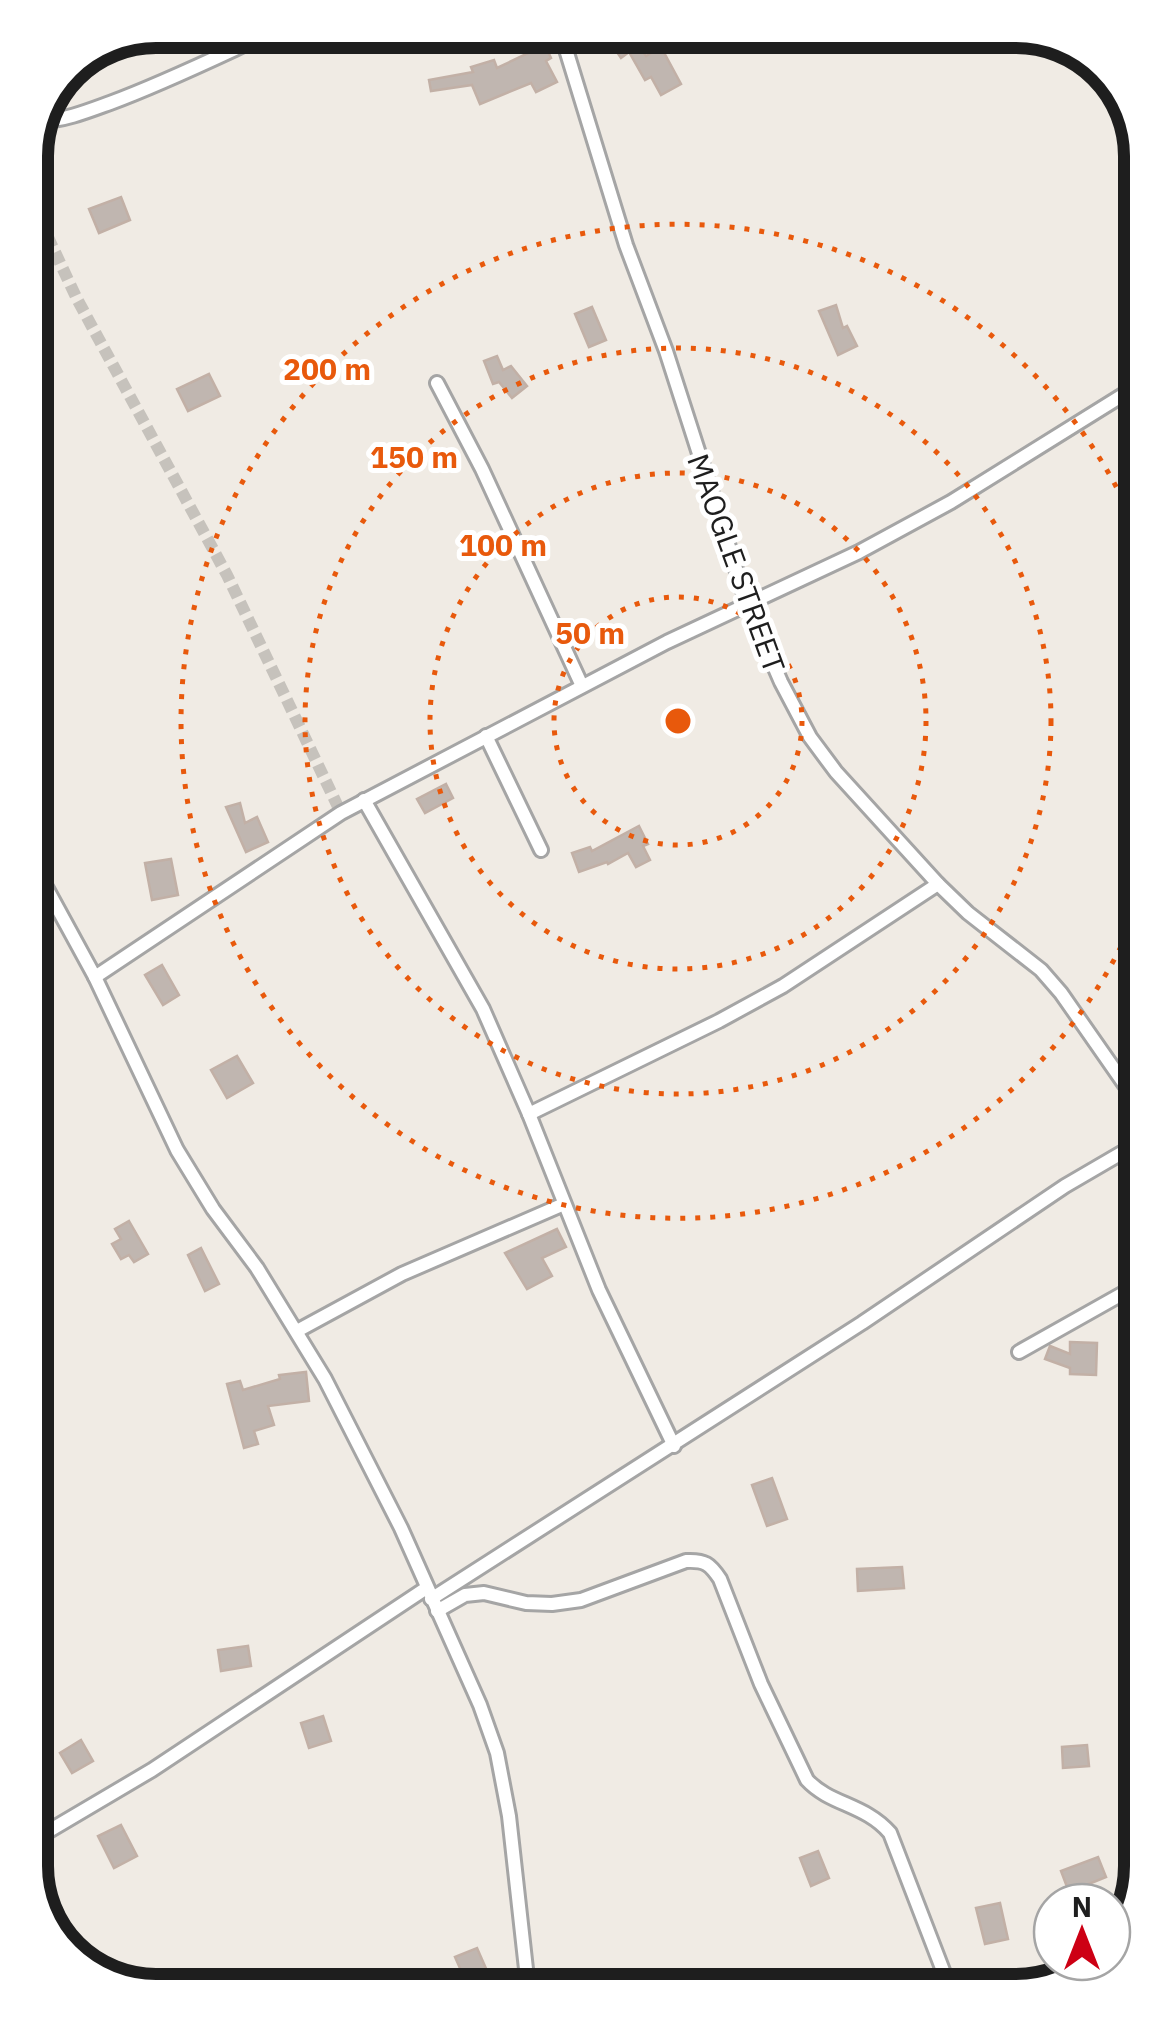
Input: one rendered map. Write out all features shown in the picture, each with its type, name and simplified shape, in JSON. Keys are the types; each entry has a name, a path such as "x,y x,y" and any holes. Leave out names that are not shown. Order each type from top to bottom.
{"street":[{"path":"55,119 124,98 239,48"},
{"name":"MAOGLE STREET","path":"566,48 626,245 666,351 748,606 810,737 836,772 938,884 1051,982 1124,1085"},
{"path":"437,383 482,469 582,686"},
{"path":"95,976 364,800 682,634 748,606 951,502 1124,395"},
{"path":"486,736 541,850"},
{"path":"364,800 483,1009 530,1114 599,1290 674,1446"},
{"path":"530,1114 783,986 938,884"},
{"path":"48,891 95,976 177,1150 213,1210 257,1268 297,1331 401,1528 480,1705 497,1753 509,1816 527,1974"},
{"path":"48,1831 431,1599 674,1446 1065,1186 1124,1152"},
{"path":"297,1331 402,1274 564,1204"},
{"path":"1019,1352 1124,1293"},
{"path":"431,1599 484,1593 552,1604 581,1600 686,1561 710,1564 807,1780 816,1790 876,1817 890,1832 945,1974"}],"building":[{"path":"546,48 551,58 546,61 557,82 536,92 531,83 480,104 472,85 431,91 429,80 473,72 471,67 494,60 497,68"},
{"path":"614,48 641,48 646,56 662,48 681,84 661,95 651,77 645,80 629,52 621,58"},
{"path":"121,197 130,220 99,233 89,209"},
{"path":"836,305 843,328 847,326 857,346 838,355 819,311"},
{"path":"592,307 606,340 589,347 575,314"},
{"path":"497,356 503,370 511,366 527,386 512,398 499,382 493,384 484,361"},
{"path":"209,374 220,396 188,411 177,389"},
{"path":"446,784 453,798 425,813 417,799"},
{"path":"240,803 245,823 257,817 268,842 246,852 226,807"},
{"path":"639,826 648,844 643,846 650,860 636,867 628,853 608,864 579,872 572,853 590,847 592,851"},
{"path":"171,859 178,895 152,900 145,863"},
{"path":"162,965 179,995 163,1005 145,975"},
{"path":"237,1056 253,1083 227,1098 211,1070"},
{"path":"129,1221 148,1254 134,1262 129,1255 121,1259 112,1244 121,1239 115,1229"},
{"path":"557,1229 566,1247 542,1258 552,1276 527,1289 505,1253"},
{"path":"201,1248 219,1284 205,1291 188,1255"},
{"path":"1070,1342 1097,1343 1096,1375 1070,1374 1070,1368 1045,1359 1050,1346 1070,1354"},
{"path":"306,1372 309,1401 268,1406 274,1425 254,1431 258,1444 244,1448 227,1384 240,1381 243,1390 280,1379 279,1375"},
{"path":"772,1478 787,1519 767,1526 752,1485"},
{"path":"902,1567 904,1588 858,1591 857,1569"},
{"path":"248,1646 251,1666 221,1671 218,1650"},
{"path":"323,1716 331,1741 309,1748 301,1723"},
{"path":"81,1740 93,1761 72,1773 60,1753"},
{"path":"1087,1745 1089,1766 1063,1768 1062,1747"},
{"path":"121,1825 137,1856 114,1868 98,1836"},
{"path":"818,1851 829,1878 811,1886 800,1858"},
{"path":"1098,1857 1106,1877 1094,1882 1065,1882 1061,1871"},
{"path":"1000,1903 1008,1939 985,1944 976,1908"},
{"path":"477,1948 488,1973 462,1974 455,1957"}],"tunnel":[{"path":"48,237 77,299 227,575 341,813"}]}
